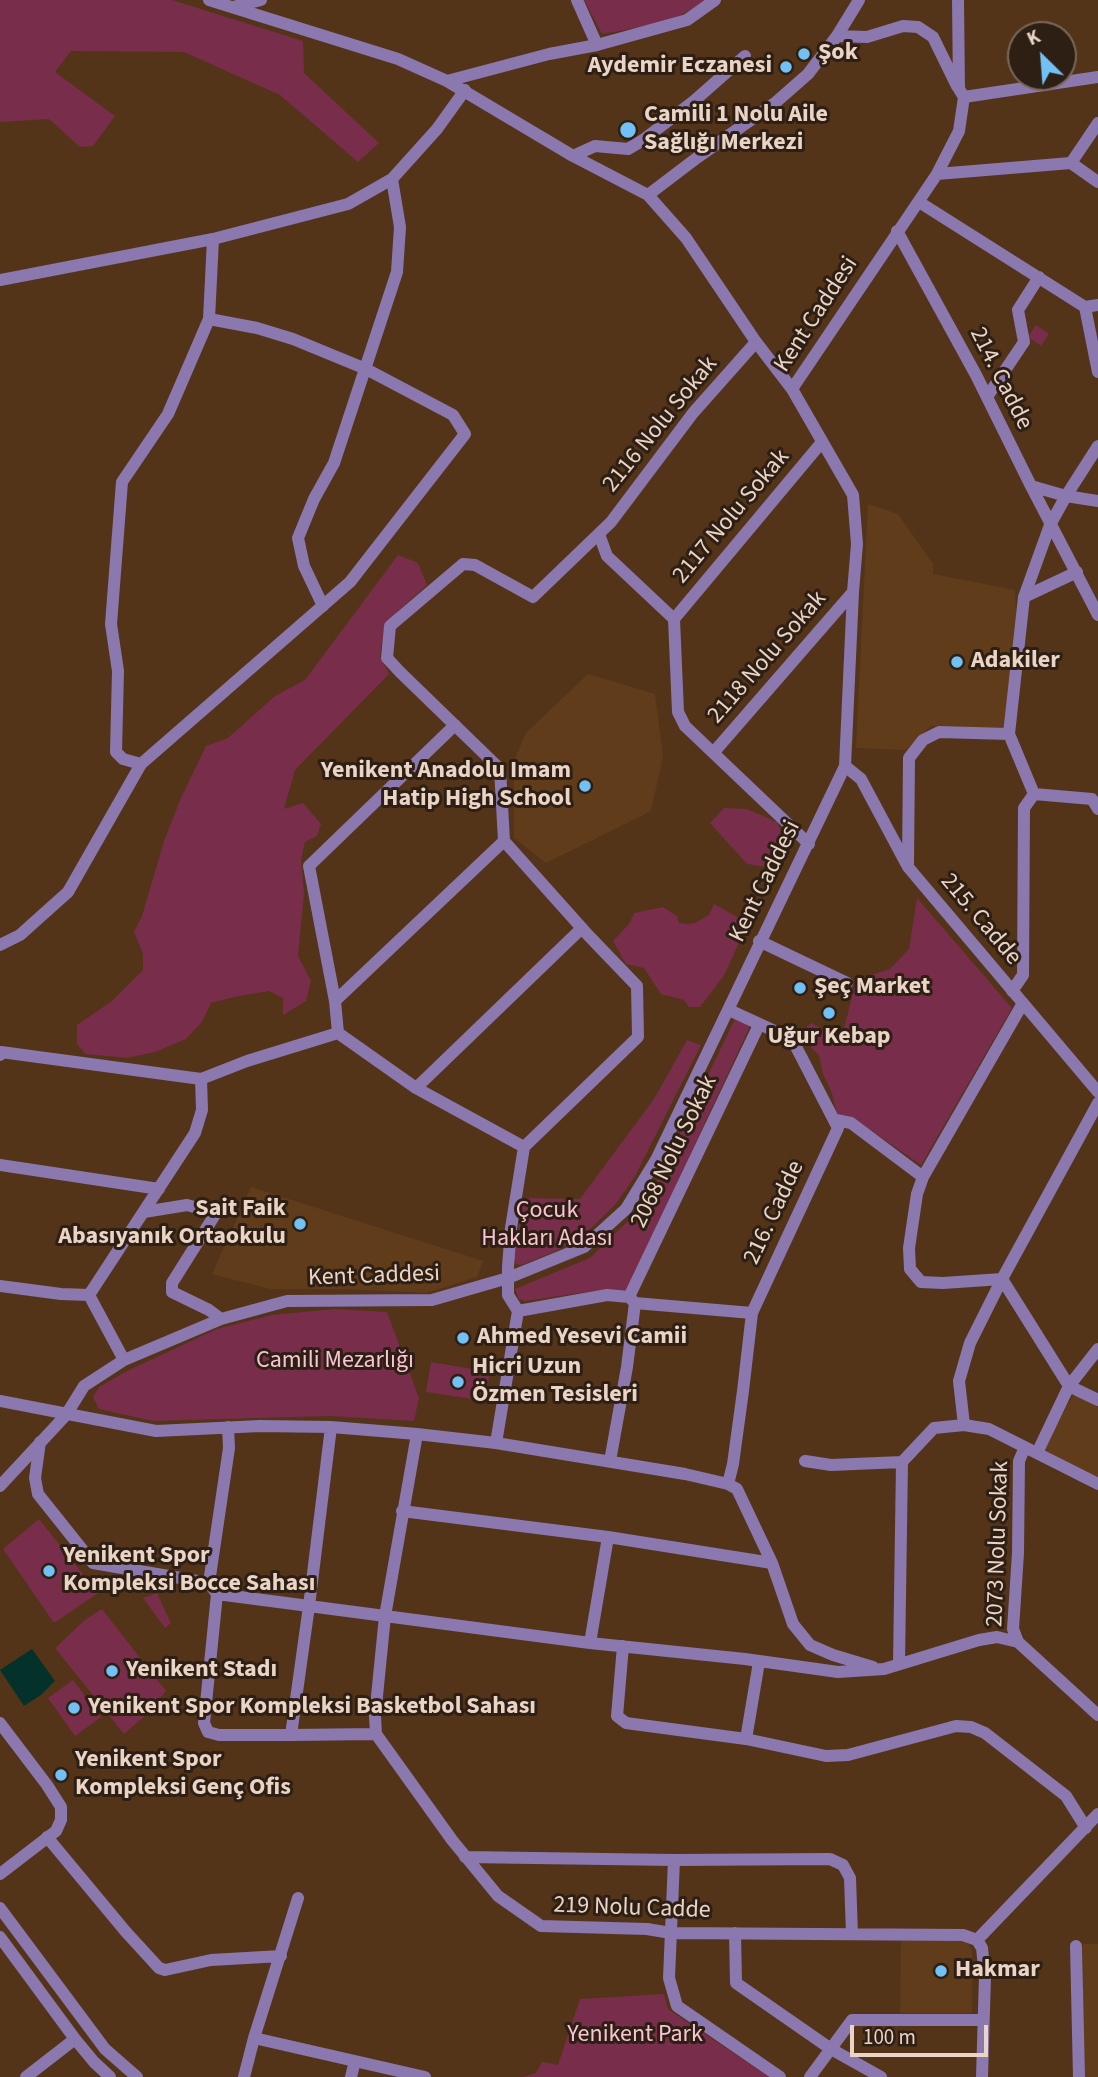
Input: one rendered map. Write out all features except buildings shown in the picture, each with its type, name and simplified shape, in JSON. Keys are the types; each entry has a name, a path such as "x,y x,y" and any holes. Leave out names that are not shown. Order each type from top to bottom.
{"street":[{"path":"209,0 398,59 465,90 573,156 648,195 686,238 756,342 792,389"},
{"path":"232,7 261,0"},
{"path":"577,0 597,45"},
{"path":"447,81 687,20 715,0"},
{"path":"648,195 775,103 807,74 837,36 859,0"},
{"name":"Kent Caddesi","path":"0,1486 65,1415 84,1386 124,1360 221,1319 287,1301 432,1300 508,1278 584,1247 626,1209 656,1160 845,766 853,592 858,544 853,495 792,389 919,202 959,131 962,93 958,0"},
{"path":"837,36 867,37 903,26 918,27 933,37 962,93 1098,77"},
{"path":"573,156 594,146 628,149 694,101 745,56"},
{"path":"0,280 213,239 348,204 392,179 437,129 465,90"},
{"path":"1071,163 1098,123"},
{"path":"937,174 1071,163 1098,182"},
{"path":"323,606 304,566 298,537 314,499 334,463 397,272 400,227 392,179"},
{"path":"919,202 1091,306 1098,372"},
{"name":"214. Cadde","path":"897,231 987,397 1098,615"},
{"path":"141,764 123,759 116,752 118,671 111,624 122,482 168,414 209,319 213,239"},
{"path":"987,397 1024,342 1018,310 1039,277"},
{"path":"0,945 20,936 68,892 141,764 350,582 465,434 453,415 366,369 293,339 257,328 209,319"},
{"name":"2116 Nolu Sokak","path":"455,725 387,658 390,626 463,564 475,565 533,597 600,534 693,413 756,342"},
{"name":"2117 Nolu Sokak","path":"674,619 822,442"},
{"path":"1034,794 1009,734 1024,597 1050,525 1098,446"},
{"path":"1031,486 1066,496 1098,500"},
{"path":"600,534 607,556 674,619 678,712 685,726 809,844"},
{"path":"1024,597 1077,572"},
{"name":"2118 Nolu Sokak","path":"714,752 853,592"},
{"path":"496,1443 518,1311 508,1294 508,1278 511,1228 524,1147 638,1037 637,986 504,841 500,769 455,725 309,866 335,1001 338,1033 416,1088 524,1147"},
{"path":"908,867 909,758 923,740 939,732 1009,734"},
{"name":"215. Cadde","path":"845,766 861,779 908,867 1098,1092"},
{"path":"1034,794 1096,799"},
{"path":"1012,991 1023,975 1024,808 1034,794"},
{"path":"335,1001 504,841"},
{"path":"416,1088 582,928"},
{"path":"759,941 847,983"},
{"path":"1002,1279 921,1282 910,1269 909,1248 917,1194 923,1177 1023,1003"},
{"path":"729,1010 792,1039 836,1120 851,1123 923,1177"},
{"name":"2068 Nolu Sokak","path":"610,1461 627,1367 632,1300 759,1025"},
{"path":"0,1055 1,1052 201,1079 247,1061 338,1033"},
{"path":"89,1296 195,1133 202,1110 201,1079"},
{"path":"964,1425 959,1381 970,1343 1098,1103"},
{"name":"216. Cadde","path":"728,1484 752,1313 838,1128 836,1120"},
{"path":"0,1165 159,1189"},
{"path":"144,1212 187,1205 216,1213 172,1283 172,1293 209,1310 221,1319"},
{"path":"1002,1279 1069,1387 1098,1400"},
{"path":"0,1286 89,1296"},
{"path":"518,1311 607,1295 752,1313"},
{"path":"89,1296 124,1360"},
{"name":"2073 Nolu Sokak","path":"1018,1642 1013,1629 1018,1553 1019,1461 1031,1450 1069,1387 1098,1349"},
{"path":"0,1401 156,1430 331,1427 496,1443 610,1461 728,1484 737,1489 772,1563 793,1623 810,1645 833,1655 884,1670"},
{"path":"899,1664 902,1462 934,1428 964,1425 989,1429 1098,1484"},
{"path":"209,1583 229,1448 228,1427"},
{"path":"291,1735 331,1427"},
{"path":"40,1441 36,1478 38,1494 93,1563 209,1583 217,1594 204,1723 208,1732 219,1735 376,1734 375,1716 385,1616 416,1434"},
{"path":"805,1461 831,1465 902,1462"},
{"path":"402,1511 772,1563"},
{"path":"590,1643 608,1538"},
{"path":"217,1594 590,1643 838,1672 884,1670 979,1640 997,1637 1018,1642 1098,1714"},
{"path":"623,1646 617,1716 626,1723 746,1739 826,1756 848,1755 956,1726 971,1727 985,1733 1066,1796 1086,1828"},
{"path":"746,1739 759,1662"},
{"path":"0,1723 5,1739 47,1784 61,1807 61,1820 56,1831 0,1874"},
{"name":"219 Nolu Cadde","path":"376,1734 465,1857 498,1896 541,1927 648,1929 671,1933 963,1935 977,1940"},
{"path":"982,2077 982,1948 977,1940 1098,1814"},
{"path":"47,1837 126,1933 159,1968 165,1970 211,1960 281,1956"},
{"path":"465,1857 830,1859 843,1864 850,1878 852,1934"},
{"path":"674,1860 669,1978 677,2006 780,2077"},
{"path":"244,2077 298,1898"},
{"path":"0,1908 105,2049 137,2077"},
{"path":"735,1933 736,1983 831,2049 881,2077"},
{"path":"0,1937 75,2039 110,2077"},
{"path":"1076,1945 1079,2077"},
{"path":"810,2077 852,2020 983,2020"},
{"path":"254,2038 425,2077"},
{"path":"26,2077 75,2039"},
{"path":"351,2077 355,2061"}],"shaded area":[{"path":"868,504 898,514 933,564 933,574 1015,590 1016,613 1004,728 931,726 906,750 856,748"},
{"name":"Yenikent Anadolu Imam Hatip High School","path":"588,674 655,694 663,756 651,811 546,863 514,838 514,761 526,733"},
{"name":"Sait Faik Abasıyanık Ortaokulu","path":"251,1187 483,1261 477,1277 426,1293 270,1289 212,1274"},
{"path":"1074,1394 1098,1407 1098,1479 1043,1449"},
{"path":"901,1939 966,1941 972,1949 972,2013 900,2013"},
{"path":"1083,1944 1098,1944 1098,2077 1083,2077"}],"green space":[{"path":"0,0 172,0 303,41 304,73 379,143 358,162 280,95 184,52 71,51 55,72 115,116 93,146 80,147 49,119 0,122"},
{"path":"584,0 709,0 683,14 652,25 602,34"},
{"path":"1036,325 1049,334 1041,346 1028,337"},
{"path":"398,555 418,563 427,585 384,627 380,656 389,674 295,770 284,809 303,803 321,824 317,836 305,842 301,860 304,893 298,956 311,981 306,1001 283,1015 283,998 269,991 234,997 211,1003 202,1022 186,1039 155,1052 127,1058 85,1054 77,1044 77,1025 112,1001 143,970 143,954 134,932 142,916 164,841 206,746 228,738 275,696 305,680"},
{"path":"724,808 747,809 777,822 781,831 773,849 781,858 768,867 747,864 710,823"},
{"path":"917,898 1012,1008 921,1165 853,1118 837,1116 819,1055 812,1049 808,1037 807,1026 812,1023 826,1032 844,1029 856,980 890,969 909,949"},
{"path":"714,904 737,917 746,927 725,974 700,1007 689,1007 684,1000 661,994 644,968 626,964 613,941 629,924 634,913 663,907 677,916 679,923 687,924 695,923 709,915"},
{"path":"735,1019 750,1026 627,1290 616,1292 607,1289 525,1301 519,1299 515,1289 590,1258 629,1220 653,1189"},
{"name":"Çocuk Hakları Adası","path":"687,1040 701,1045 634,1178 615,1205 589,1230 556,1251 521,1265 516,1264 514,1259 523,1198 580,1199 654,1099"},
{"name":"Camili Mezarlığı","path":"334,1309 387,1312 419,1398 414,1421 329,1416 153,1421 99,1409 93,1397 99,1387 127,1371 217,1329 272,1315"},
{"name":"Hicri Uzun Özmen Tesisleri","path":"431,1362 490,1372 485,1401 426,1392"},
{"name":"Yenikent Spor Kompleksi Bocce Sahası","path":"39,1519 98,1593 54,1623 3,1549"},
{"path":"157,1593 171,1623 165,1628 143,1598"},
{"name":"Yenikent Stadı","path":"102,1609 166,1691 147,1714 124,1734 55,1648 85,1620"},
{"name":"Yenikent Spor Kompleksi Basketbol Sahası","path":"73,1680 101,1717 75,1736 48,1698"},
{"name":"Yenikent Park","path":"664,1994 668,2009 769,2077 523,2077 536,2073 542,2062 558,2065 580,1999"}],"water":[{"path":"32,1649 55,1681 41,1695 24,1706 0,1670"}],"place":[{"name":"Şok","path":"804,54"},
{"name":"Aydemir Eczanesi","path":"786,67"},
{"name":"Camili 1 Nolu Aile Sağlığı Merkezi","path":"628,130"},
{"name":"Adakiler","path":"957,662"},
{"name":"Yenikent Anadolu Imam Hatip High School","path":"585,786"},
{"name":"Şeç Market","path":"800,988"},
{"name":"Uğur Kebap","path":"829,1013"},
{"name":"Sait Faik Abasıyanık Ortaokulu","path":"300,1224"},
{"name":"Ahmed Yesevi Camii","path":"463,1338"},
{"name":"Hicri Uzun Özmen Tesisleri","path":"458,1382"},
{"name":"Yenikent Spor Kompleksi Bocce Sahası","path":"49,1571"},
{"name":"Yenikent Stadı","path":"112,1671"},
{"name":"Yenikent Spor Kompleksi Basketbol Sahası","path":"74,1708"},
{"name":"Yenikent Spor Kompleksi Genç Ofis","path":"61,1775"},
{"name":"Hakmar","path":"941,1971"}]}
